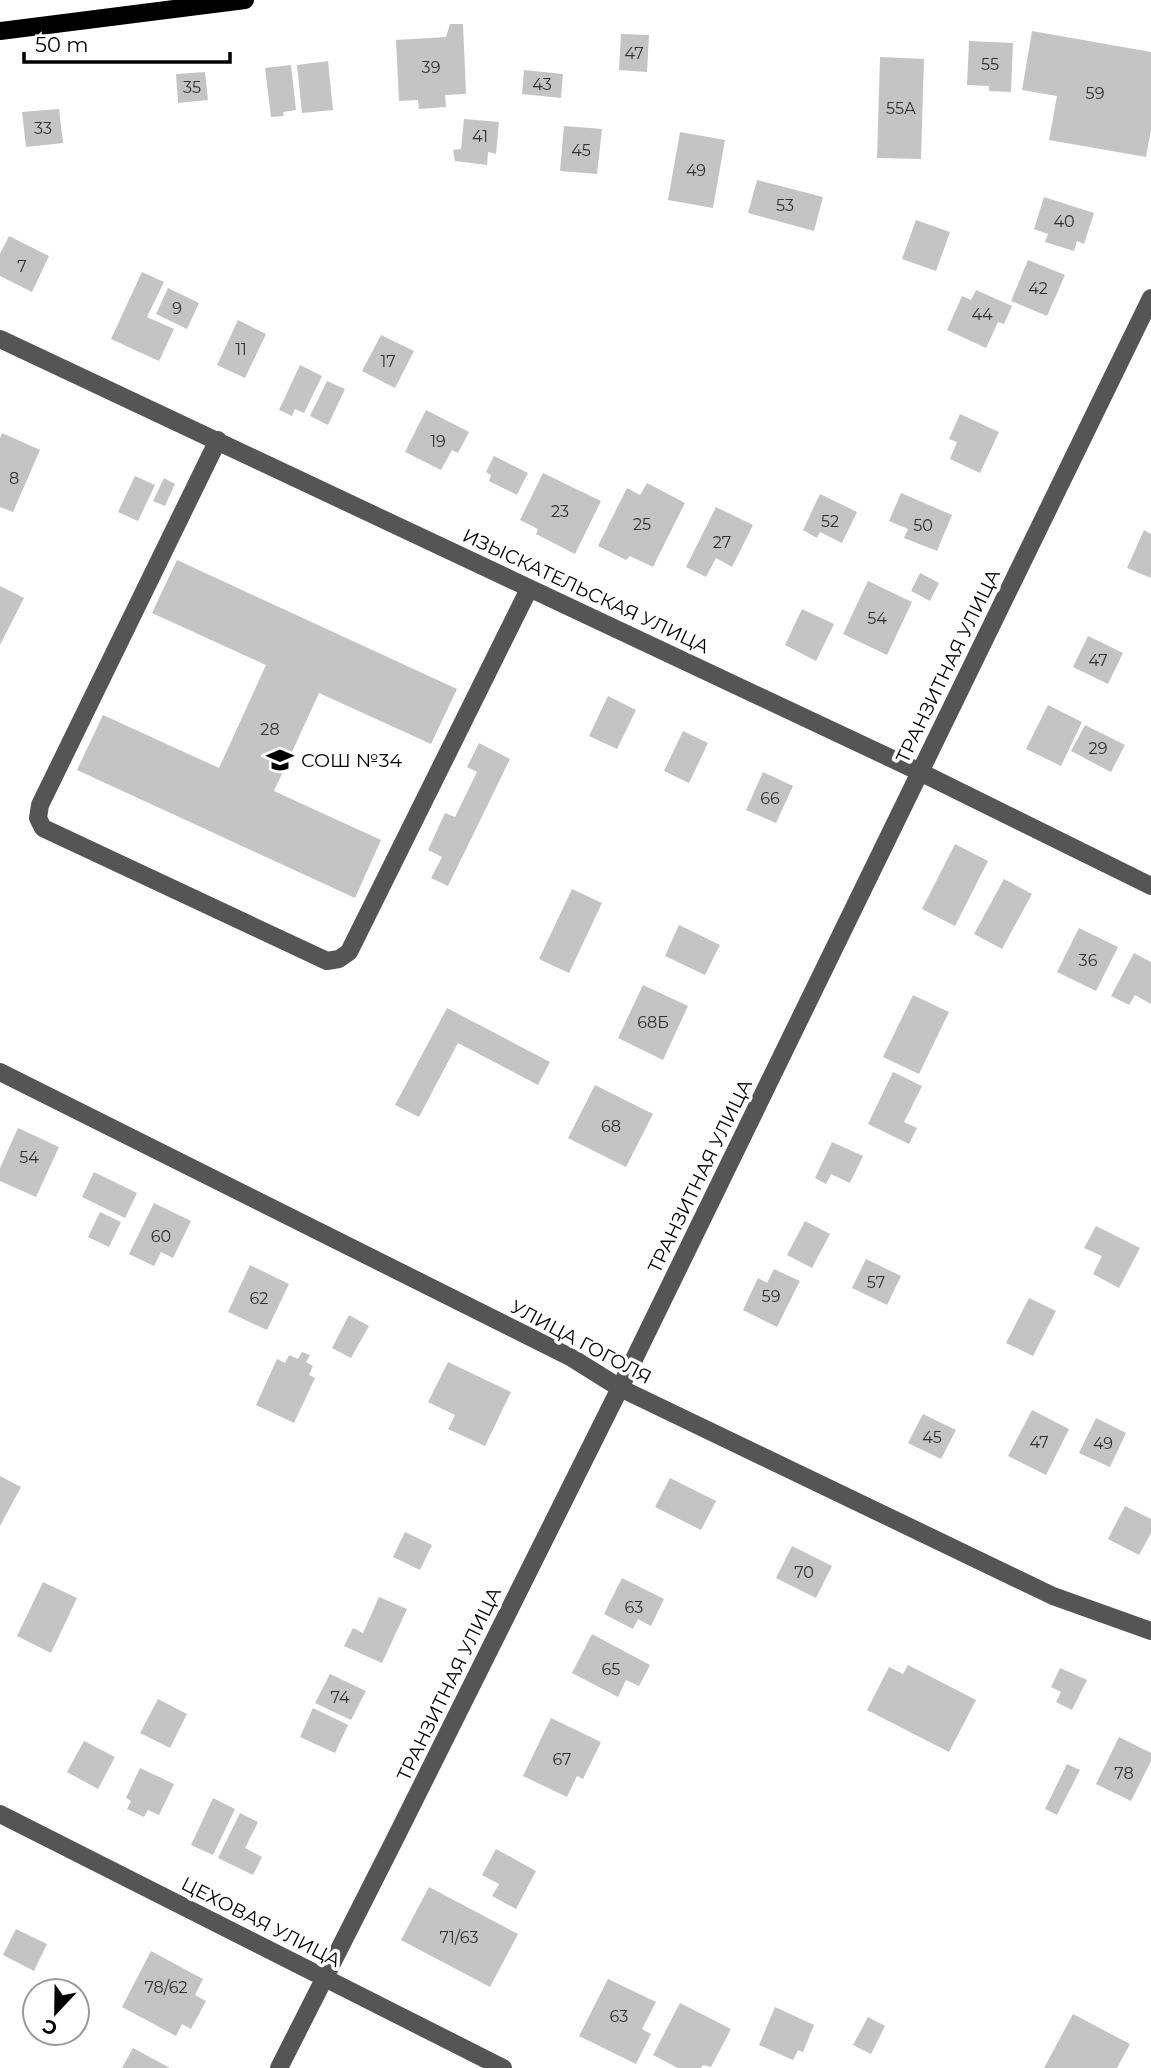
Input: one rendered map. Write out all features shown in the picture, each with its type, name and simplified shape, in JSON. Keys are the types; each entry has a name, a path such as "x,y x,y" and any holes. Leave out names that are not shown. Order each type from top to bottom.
{"main road":[{"path":"0,31 245,0"}],"street":[{"name":"ТРАНЗИТНАЯ УЛИЦА","path":"279,2068 620,1388 1151,298"},
{"name":"ИЗЫСКАТЕЛЬСКАЯ УЛИЦА","path":"0,339 920,772 1151,886"},
{"path":"218,440 40,806 38,818 43,828 327,961 339,959 349,952 529,589"},
{"name":"УЛИЦА ГОГОЛЯ","path":"0,1072 572,1358 620,1388 1053,1596 1151,1632"},
{"name":"ЦЕХОВАЯ УЛИЦА","path":"0,1814 503,2068"}],"building":[{"path":"450,24 463,24 466,94 445,95 446,107 419,109 418,100 399,101 396,40 446,37"},
{"path":"1032,31 1151,52 1151,130 1146,157 1049,140 1057,96 1022,90"},
{"path":"621,34 649,35 647,72 619,70"},
{"path":"969,41 1013,43 1011,92 989,91 989,86 967,85"},
{"path":"880,57 924,59 921,159 877,158"},
{"path":"328,61 333,110 302,113 297,65"},
{"path":"291,65 296,110 283,112 284,116 271,117 265,68"},
{"path":"524,70 563,74 561,98 522,94"},
{"path":"205,72 208,100 178,103 176,74"},
{"path":"59,109 63,143 26,147 22,112"},
{"path":"464,119 499,122 496,154 488,152 487,165 455,161 453,150 461,149"},
{"path":"564,126 602,129 597,174 560,171"},
{"path":"680,132 725,140 713,208 668,200"},
{"path":"757,180 823,197 814,231 748,213"},
{"path":"1044,197 1094,213 1084,244 1077,241 1074,251 1045,242 1048,234 1034,229"},
{"path":"916,220 950,232 936,271 902,259"},
{"path":"9,236 49,256 32,292 0,276 0,254"},
{"path":"1028,260 1065,275 1047,316 1011,301"},
{"path":"142,272 164,282 147,317 174,329 159,361 111,339"},
{"path":"168,288 199,303 187,329 156,314"},
{"path":"976,290 1012,306 1004,324 998,322 986,348 947,330 962,296 971,300"},
{"path":"238,320 266,334 245,378 217,365"},
{"path":"381,335 414,351 395,388 362,371"},
{"path":"300,365 322,376 304,413 295,409 292,416 279,410"},
{"path":"327,381 345,389 328,425 310,416"},
{"path":"426,410 469,432 458,453 452,450 441,470 405,452"},
{"path":"960,414 999,432 980,473 950,459 957,442 949,439"},
{"path":"2,433 40,450 13,512 0,507"},
{"path":"494,456 528,473 517,495 489,481 491,475 486,472"},
{"path":"543,473 601,501 575,554 536,534 538,529 520,520"},
{"path":"135,476 155,485 138,521 118,512"},
{"path":"164,478 175,484 165,506 153,501"},
{"path":"647,483 685,503 653,567 630,556 626,560 598,546 627,488 640,495"},
{"path":"901,493 952,515 937,551 904,538 908,529 889,521"},
{"path":"820,494 857,512 842,543 820,532 817,538 803,530"},
{"path":"716,507 753,525 732,567 716,558 706,577 686,567"},
{"path":"1144,530 1151,534 1151,578 1127,568"},
{"path":"177,560 457,689 431,744 319,693 274,791 381,840 355,898 77,770 103,715 219,768 266,665 152,613"},
{"path":"920,573 939,583 930,601 911,591"},
{"path":"868,581 912,602 887,655 843,634"},
{"path":"0,586 24,598 0,645"},
{"path":"802,609 834,624 816,661 785,645"},
{"path":"1088,636 1123,653 1108,684 1073,667"},
{"path":"608,696 636,710 617,749 589,736"},
{"path":"1048,705 1082,722 1061,766 1026,749"},
{"path":"1085,725 1125,745 1111,772 1071,751"},
{"path":"683,731 708,743 689,783 664,771"},
{"path":"479,743 510,759 448,886 431,878 442,857 428,850 445,813 455,817 477,772 467,767"},
{"path":"763,772 793,786 776,823 746,810"},
{"path":"955,844 988,861 955,926 922,909"},
{"path":"1004,879 1032,894 1002,949 974,934"},
{"path":"572,889 602,903 569,973 539,959"},
{"path":"679,925 720,945 705,975 665,956"},
{"path":"1079,928 1118,947 1096,991 1057,972"},
{"path":"1134,953 1151,962 1151,1004 1135,995 1129,1005 1111,996"},
{"path":"643,985 688,1006 663,1060 618,1038"},
{"path":"913,995 949,1012 919,1074 883,1057"},
{"path":"447,1008 550,1062 538,1085 458,1043 419,1117 395,1105"},
{"path":"893,1072 922,1086 904,1122 917,1128 909,1144 868,1124"},
{"path":"595,1085 653,1114 626,1167 568,1138"},
{"path":"18,1128 59,1147 36,1197 0,1181 0,1168"},
{"path":"832,1142 863,1156 850,1183 831,1174 826,1184 815,1178"},
{"path":"94,1172 137,1193 125,1218 82,1197"},
{"path":"154,1203 191,1221 173,1258 161,1252 154,1266 129,1254"},
{"path":"100,1212 121,1222 109,1247 88,1237"},
{"path":"805,1221 830,1234 812,1268 787,1255"},
{"path":"1096,1226 1140,1248 1119,1288 1093,1274 1102,1256 1084,1248"},
{"path":"866,1259 901,1276 887,1305 852,1288"},
{"path":"250,1265 289,1284 267,1330 228,1312"},
{"path":"774,1269 800,1281 777,1327 743,1310 758,1278 767,1283"},
{"path":"1029,1298 1056,1311 1033,1356 1006,1343"},
{"path":"349,1315 369,1326 351,1358 332,1348"},
{"path":"302,1352 310,1355 306,1362 313,1366 309,1375 315,1378 294,1423 256,1405 277,1359 285,1363 289,1355 298,1359"},
{"path":"448,1362 511,1392 485,1446 448,1429 455,1415 428,1402"},
{"path":"1032,1410 1069,1429 1046,1475 1008,1456"},
{"path":"923,1414 956,1430 941,1459 908,1443"},
{"path":"1096,1418 1126,1433 1110,1467 1079,1453"},
{"path":"0,1476 21,1487 0,1526"},
{"path":"670,1478 716,1501 701,1530 655,1507"},
{"path":"1125,1506 1151,1519 1151,1533 1139,1555 1108,1539"},
{"path":"405,1532 432,1545 420,1570 393,1557"},
{"path":"792,1546 832,1566 816,1598 776,1578"},
{"path":"622,1578 664,1599 651,1626 638,1619 633,1629 604,1614"},
{"path":"43,1582 77,1598 51,1653 17,1636"},
{"path":"379,1597 407,1609 382,1663 344,1646 353,1628 363,1633"},
{"path":"592,1634 650,1665 639,1686 626,1680 618,1697 572,1673"},
{"path":"908,1665 976,1700 949,1752 867,1710 889,1667 903,1674"},
{"path":"1060,1668 1087,1680 1072,1710 1056,1702 1061,1692 1051,1687"},
{"path":"330,1674 366,1691 351,1720 315,1703"},
{"path":"158,1699 187,1714 170,1748 140,1733"},
{"path":"313,1708 348,1725 335,1753 300,1737"},
{"path":"551,1718 601,1742 583,1779 577,1776 567,1797 523,1776"},
{"path":"1119,1737 1151,1753 1151,1761 1131,1801 1096,1784"},
{"path":"84,1741 115,1757 98,1789 67,1772"},
{"path":"1067,1764 1080,1770 1057,1815 1045,1809"},
{"path":"140,1768 174,1784 159,1815 148,1810 144,1817 127,1809 131,1801 126,1798"},
{"path":"213,1798 235,1809 213,1855 191,1845"},
{"path":"240,1813 258,1822 245,1848 262,1857 253,1875 218,1858"},
{"path":"496,1849 536,1871 516,1909 492,1896 499,1884 482,1875"},
{"path":"429,1887 518,1934 490,1987 401,1940"},
{"path":"16,1929 47,1944 34,1971 3,1955"},
{"path":"151,1951 203,1979 195,1995 206,2001 191,2029 182,2024 176,2036 122,2007"},
{"path":"608,1979 656,2002 642,2029 651,2034 636,2064 579,2036"},
{"path":"680,2003 731,2029 711,2067 703,2065 701,2068 678,2068 653,2055"},
{"path":"775,2007 814,2025 803,2052 798,2050 793,2060 759,2045"},
{"path":"1073,2014 1130,2044 1117,2068 1044,2068"},
{"path":"868,2017 885,2026 871,2054 853,2045"},
{"path":"133,2048 170,2068 122,2068"}],"place":[{"name":"СОШ №34","path":"280,760"}]}
